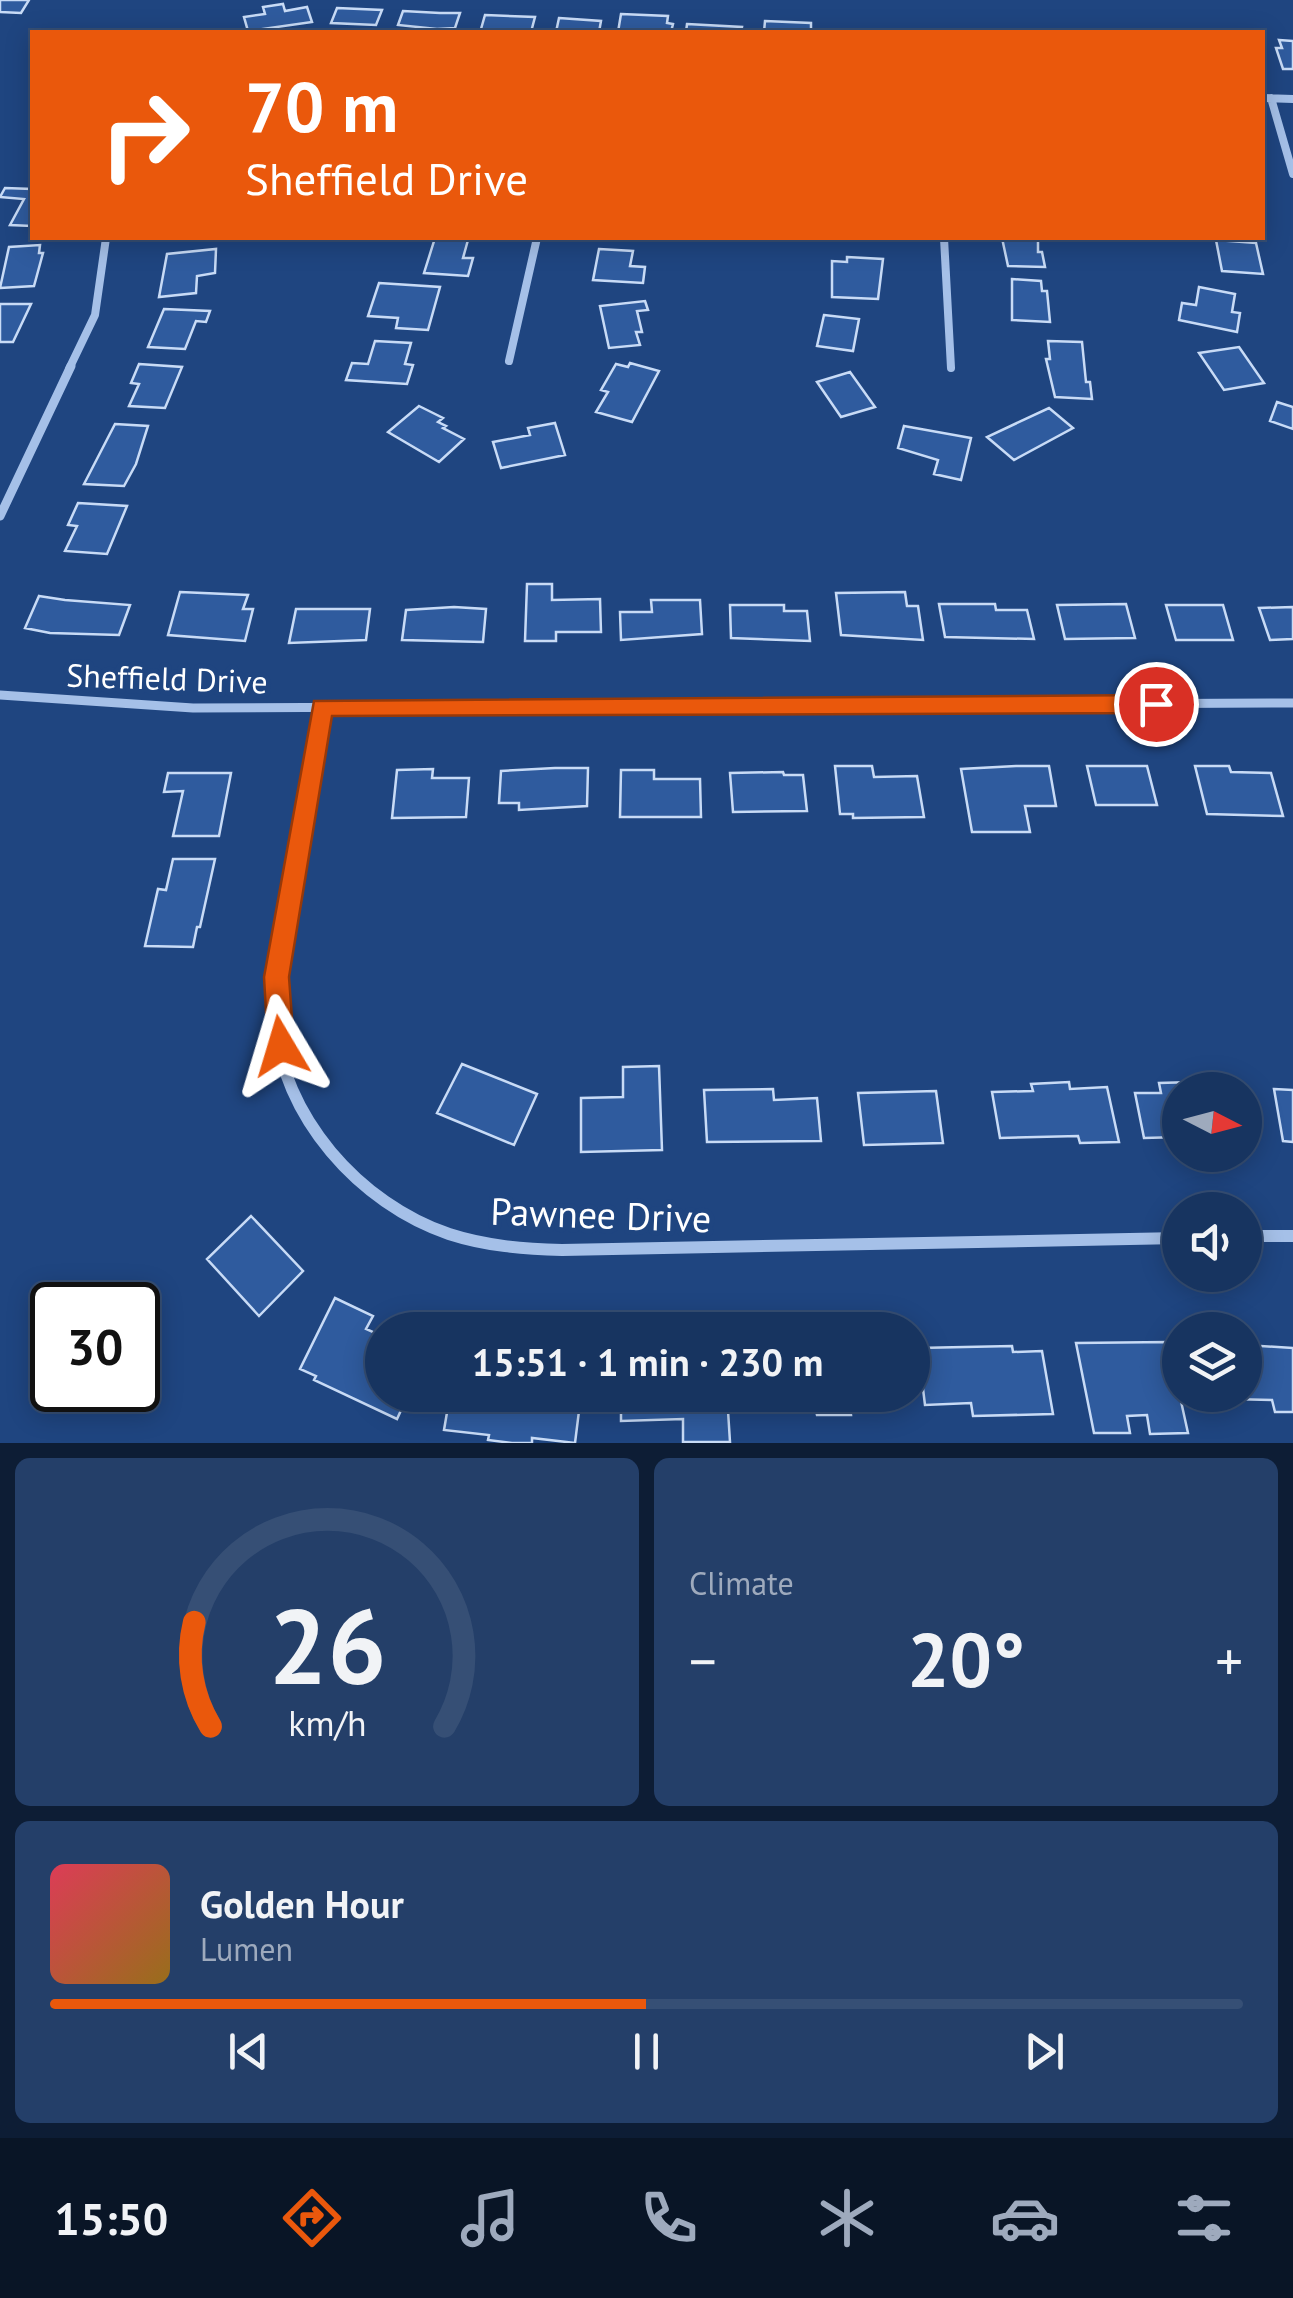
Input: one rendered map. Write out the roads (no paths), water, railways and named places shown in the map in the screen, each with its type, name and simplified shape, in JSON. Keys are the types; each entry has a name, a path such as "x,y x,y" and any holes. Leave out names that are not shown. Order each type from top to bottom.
{"street":[{"path":"1293,100 1267,98 1293,174"},
{"path":"0,516 94,315 106,240"},
{"path":"509,361 537,240"},
{"path":"944,240 951,368"},
{"name":"Sheffield Drive","path":"0,694 176,707 1293,703"},
{"name":"Pawnee Drive","path":"322,707 276,977 277,1029 283,1064 313,1129 334,1159 394,1209 449,1234 530,1249 892,1248 1162,1239"},
{"path":"1262,1236 1293,1236"}]}
